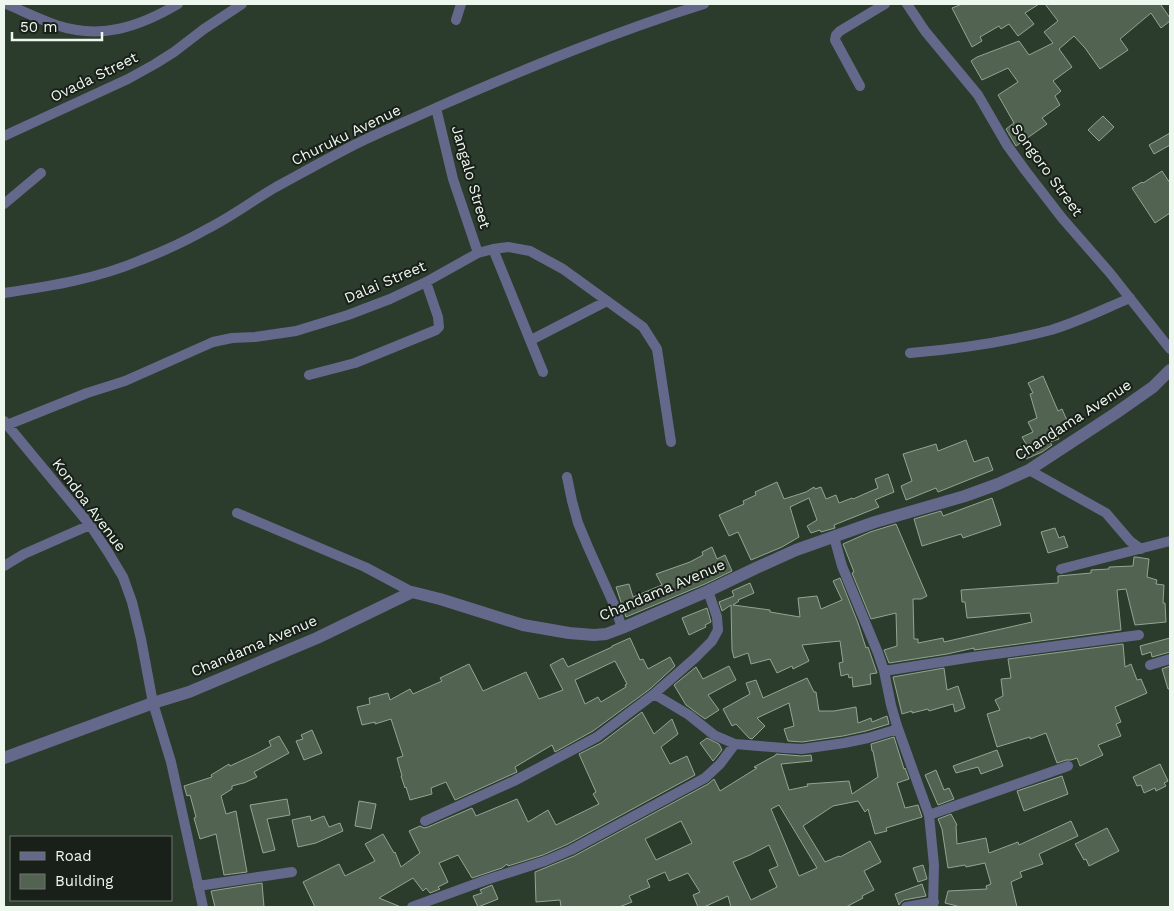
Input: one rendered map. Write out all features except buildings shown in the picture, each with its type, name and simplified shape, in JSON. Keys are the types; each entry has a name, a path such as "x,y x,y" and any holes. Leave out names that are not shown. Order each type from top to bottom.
{"street":[{"path":"6,4 57,25 84,31 106,31 129,26 157,16 178,4"},
{"name":"Ovada Street","path":"4,136 134,75 174,52 242,4"},
{"path":"456,20 461,4"},
{"name":"Churuku Avenue","path":"4,293 80,279 112,271 140,261 208,229 274,188 382,132 500,80 591,43 704,4"},
{"path":"860,86 835,40 836,35 885,4"},
{"name":"Songoro Street","path":"906,4 930,38 978,95 1007,145 1025,170 1070,228 1110,273 1170,349"},
{"name":"Jangalo Street","path":"436,108 453,179 478,253"},
{"path":"4,204 42,173"},
{"name":"Dalai Street","path":"6,423 125,381 213,342 296,331 348,315 390,299 426,282 478,253 508,247 530,251 563,269 642,327 657,349 671,442"},
{"path":"494,249 543,372"},
{"path":"310,375 355,363 436,330 438,327 438,317 426,282"},
{"path":"910,352 941,350 1001,341 1052,329 1130,298"},
{"path":"531,340 607,300"},
{"name":"Chandama Avenue","path":"4,758 153,703 189,692 317,638 412,592 523,625 569,633 606,634 708,591 796,550 875,522 965,496 1029,470 1116,413 1152,387 1170,370"},
{"name":"Kondoa Avenue","path":"6,423 90,526 123,577 132,602 141,639 153,703 171,762 203,907"},
{"path":"1029,470 1106,513 1130,541 1141,549"},
{"path":"567,477 578,523 615,607 622,628"},
{"path":"237,513 365,567 412,592"},
{"path":"4,566 24,554 90,526"},
{"path":"834,537 842,566 870,632 884,672 898,729 929,815 934,865 933,905 906,907"},
{"path":"1062,569 1170,541"},
{"path":"425,821 514,781 597,737 654,694 712,641 718,630 717,617 708,591"},
{"path":"884,672 973,657 1139,635"},
{"path":"1150,665 1170,659"},
{"path":"654,694 689,715 714,735 735,744 802,749 844,743 898,729"},
{"path":"412,907 545,861 571,850 705,778 720,764 735,744"},
{"path":"929,815 1068,766"},
{"path":"198,886 292,872"}]}
